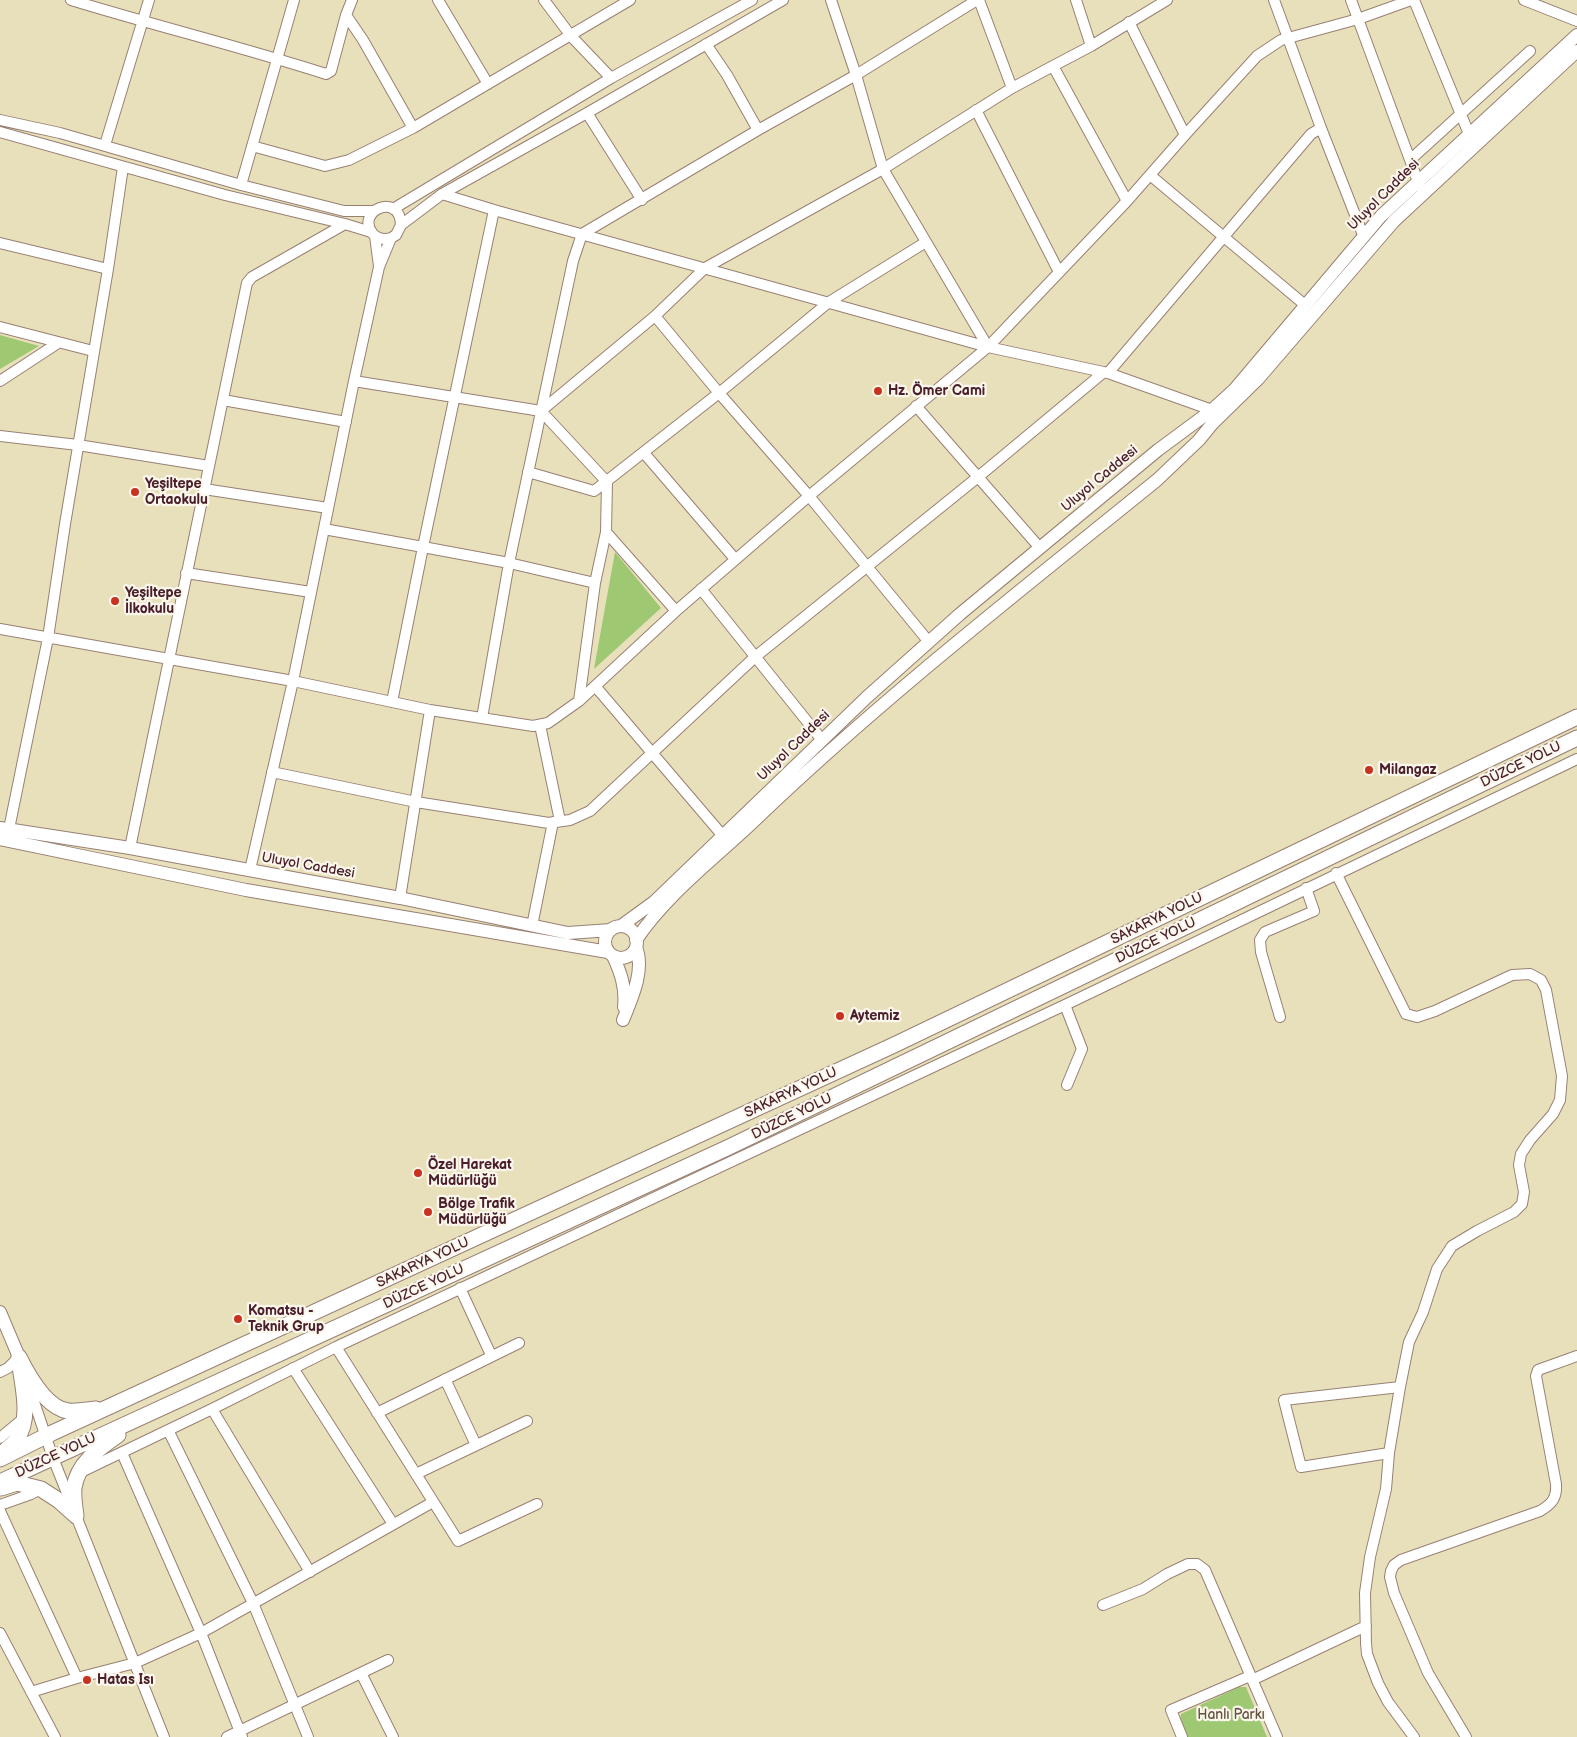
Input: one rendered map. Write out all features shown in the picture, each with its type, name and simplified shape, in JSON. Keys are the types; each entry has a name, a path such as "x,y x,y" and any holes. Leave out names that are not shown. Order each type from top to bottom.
{"highway":[{"name":"SAKARYA YOLU","path":"0,1457 894,1045 1577,717"},
{"name":"DÜZCE YOLU","path":"0,1482 727,1148 1577,738"},
{"path":"19,1357 31,1379 52,1404 67,1411 107,1408"},
{"path":"0,1457 17,1439 25,1418 25,1401 19,1357"},
{"path":"76,1516 74,1488 84,1464 105,1444 151,1412"},
{"path":"0,1489 17,1483 42,1488 76,1516"}],"main road":[{"name":"Uluyol Caddesi","path":"4,828 250,870 400,898 568,933 616,928 654,902 822,740 929,642 1158,450 1212,410 1234,390 1363,235 1417,182 1577,35"},
{"name":"Uluyol Caddesi","path":"636,943 650,920 669,901 839,741 1156,480 1199,440 1212,424 1258,379 1394,221 1577,51"},
{"path":"0,839 246,890 610,954 618,958 627,957 633,952 636,943"},
{"path":"616,928 629,929 635,936 636,943 639,964 635,990 623,1020 625,998 623,978 605,940 616,928"},
{"path":"0,1312 19,1357"}],"street":[{"path":"71,0 326,74 332,71 352,0"},
{"path":"105,145 149,0"},
{"path":"241,185 294,0"},
{"path":"438,0 488,84"},
{"path":"544,0 571,36 611,78"},
{"path":"252,146 326,166 349,160 412,128 630,0"},
{"path":"0,132 225,195 345,224 373,234 380,239 391,238 396,235 402,225 442,194 783,0"},
{"path":"831,0 856,75 883,169 988,346"},
{"path":"482,718 509,563 573,261 582,234 758,130 856,75 978,0 1012,88"},
{"path":"1076,0 1091,46"},
{"path":"541,411 656,316 705,268 883,169 1012,88 1091,46 1167,0"},
{"path":"1274,0 1363,235"},
{"path":"1351,0 1423,194"},
{"path":"0,629 293,681 430,710 533,726 548,723 595,686 735,559 988,346 1127,201 1257,56 1281,40 1358,19 1412,0 1469,134"},
{"path":"1524,0 1577,21"},
{"path":"393,209 611,78 748,1"},
{"path":"346,16 363,40 412,128"},
{"path":"1129,22 1186,135"},
{"path":"706,44 727,75 758,130"},
{"path":"1410,160 1530,51"},
{"path":"1053,66 1127,201"},
{"path":"976,110 1059,272"},
{"path":"587,113 642,200"},
{"path":"0,120 60,133 241,185 344,211 374,211"},
{"path":"272,772 416,802 556,822 570,820 590,811 755,656 1106,373 1224,238 1311,134 1321,128"},
{"path":"4,828 48,638 123,167"},
{"path":"1150,175 1305,305"},
{"path":"442,194 988,346 1106,373 1212,410 1231,405"},
{"path":"379,267 369,222 370,217 374,211 386,206 399,214 402,225"},
{"path":"392,702 494,210"},
{"path":"130,848 248,283 252,277 345,224"},
{"path":"250,870 293,681 379,267 391,238"},
{"path":"528,472 594,491 719,393 829,302 926,242"},
{"path":"0,244 108,269"},
{"path":"656,316 719,393 867,565 929,642"},
{"path":"0,326 93,351"},
{"path":"0,381 58,343"},
{"path":"354,381 541,411 607,482 606,532 595,583 579,700"},
{"path":"223,400 346,422"},
{"path":"916,406 1040,548"},
{"path":"0,436 78,444 209,466"},
{"path":"644,453 735,559"},
{"path":"204,489 328,508"},
{"path":"324,529 509,563 595,583"},
{"path":"606,532 676,611"},
{"path":"186,573 311,592"},
{"path":"701,589 822,740"},
{"path":"595,686 723,836"},
{"path":"400,898 430,710"},
{"path":"532,926 556,822 540,725"},
{"path":"80,1472 336,1347 1065,1004 1577,759"},
{"path":"1336,873 1406,1014 1417,1017 1435,1011 1512,975 1530,974 1541,980 1546,990 1562,1076 1560,1100 1552,1114 1521,1154 1519,1165 1524,1192 1522,1204 1514,1212 1476,1231 1452,1246 1437,1270 1423,1312 1409,1342 1389,1453 1386,1489 1370,1556 1365,1593 1368,1654 1378,1683 1388,1702 1414,1737"},
{"path":"1280,1017 1261,952 1260,940 1265,932 1314,911 1306,888"},
{"path":"1065,1004 1082,1049 1068,1085"},
{"path":"460,1288 491,1356"},
{"path":"377,1413 519,1343"},
{"path":"336,1347 458,1541 537,1504"},
{"path":"1466,1737 1428,1673 1394,1593 1390,1577 1391,1571 1394,1565 1401,1560 1540,1511 1555,1499 1556,1484 1536,1376 1538,1370 1577,1356"},
{"path":"0,1372 8,1368 19,1357 53,1458 164,1737"},
{"path":"293,1368 393,1524"},
{"path":"445,1378 476,1445"},
{"path":"1389,1453 1301,1467 1284,1400 1400,1387"},
{"path":"212,1409 310,1572"},
{"path":"0,1438 25,1418"},
{"path":"416,1474 527,1421"},
{"path":"168,1430 253,1603 308,1737"},
{"path":"122,1453 201,1634 241,1734"},
{"path":"0,1505 42,1488"},
{"path":"31,1692 135,1663 201,1634 433,1502"},
{"path":"0,1510 77,1678"},
{"path":"1103,1605 1143,1589 1188,1564 1197,1564 1205,1570 1277,1737"},
{"path":"1182,1737 1171,1710 1251,1678 1366,1626"},
{"path":"0,1633 4,1652 31,1692 55,1737"},
{"path":"227,1737 241,1734 294,1705 388,1660"},
{"path":"361,1673 393,1737"}],"green space":[{"path":"0,335 39,346 0,369"},
{"path":"615,552 661,608 594,669"},
{"name":"Hanlı Parkı","path":"1239,1687 1246,1687 1267,1737 1187,1737 1180,1720 1181,1714"}],"place":[{"name":"Hz. Ömer Cami","path":"878,391"},
{"name":"Yeşiltepe Ortaokulu","path":"135,492"},
{"name":"Yeşiltepe İlkokulu","path":"115,601"},
{"name":"Milangaz","path":"1369,770"},
{"name":"Aytemiz","path":"840,1016"},
{"name":"Özel Harekat Müdürlüğü","path":"418,1173"},
{"name":"Bölge Trafik Müdürlüğü","path":"428,1212"},
{"name":"Komatsu - Teknik Grup","path":"238,1319"},
{"name":"Hatas Isı","path":"87,1680"}]}
